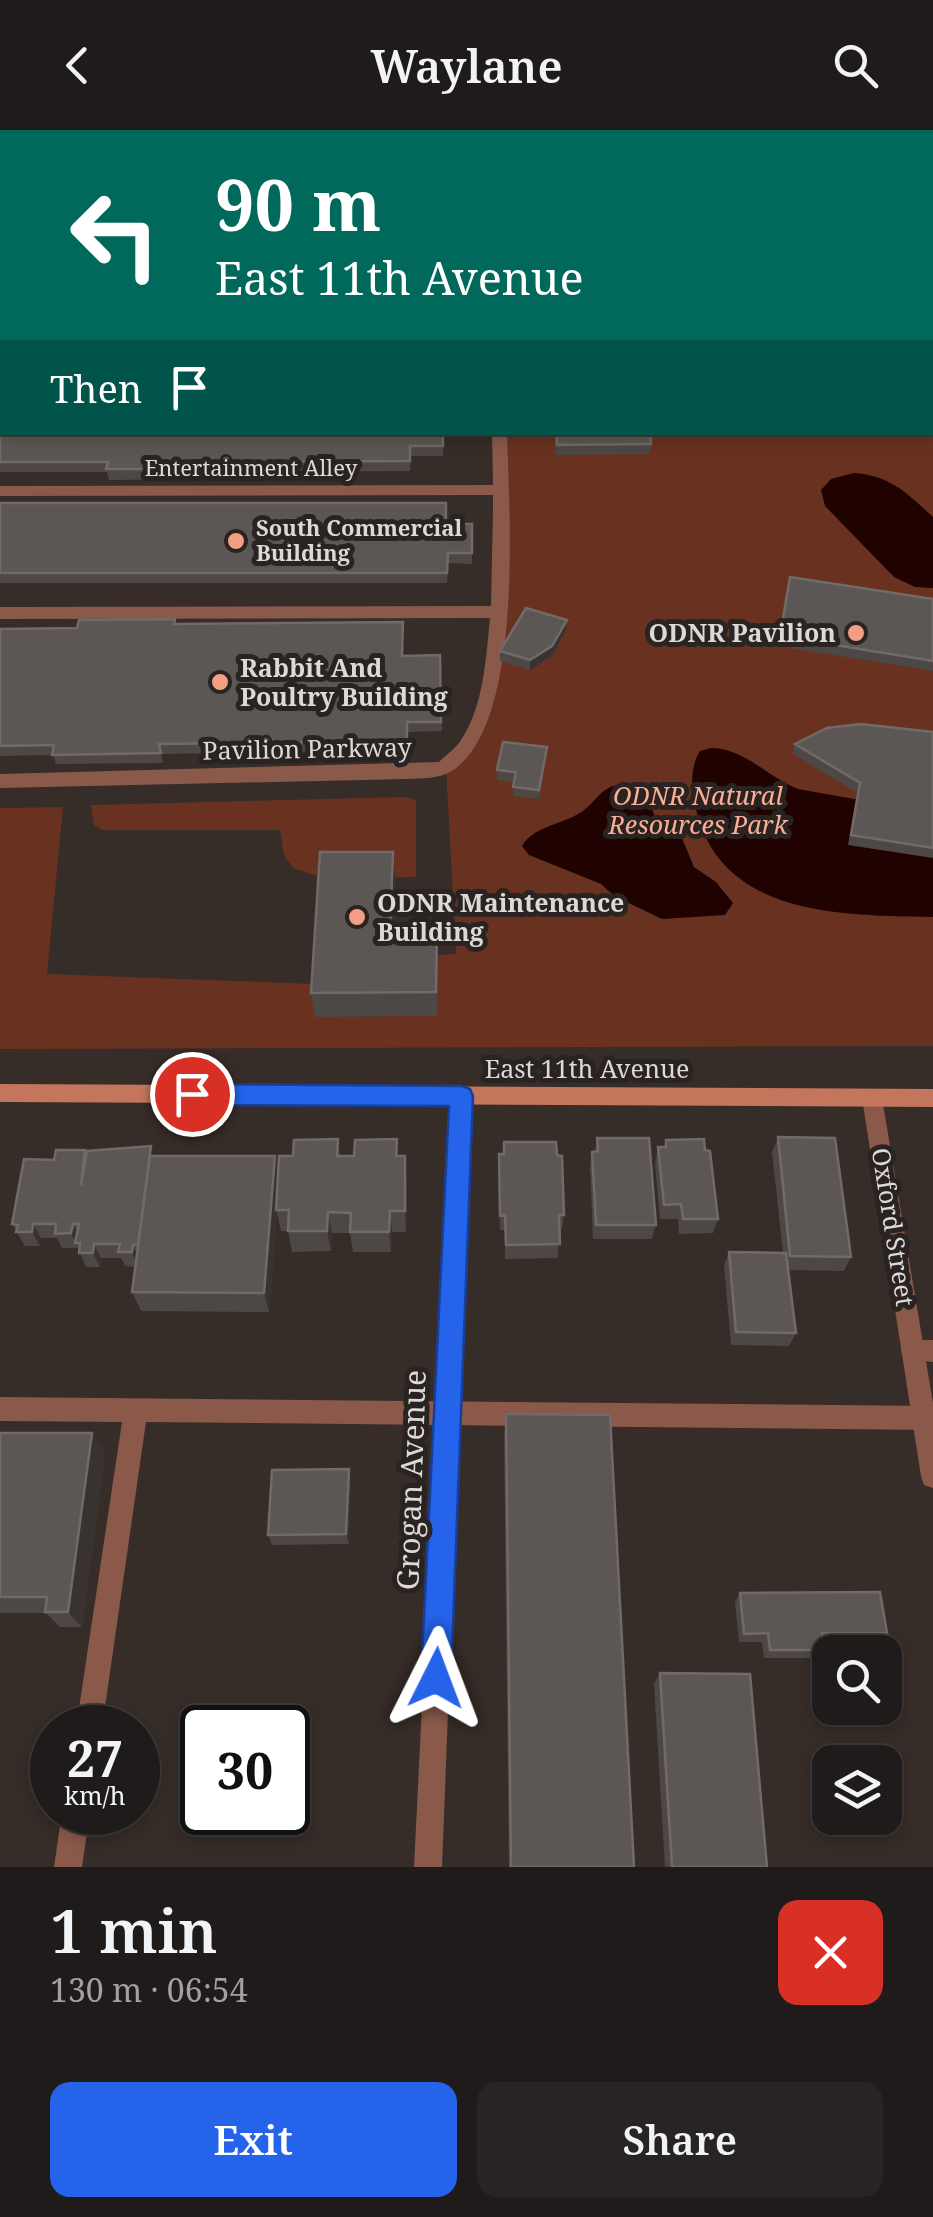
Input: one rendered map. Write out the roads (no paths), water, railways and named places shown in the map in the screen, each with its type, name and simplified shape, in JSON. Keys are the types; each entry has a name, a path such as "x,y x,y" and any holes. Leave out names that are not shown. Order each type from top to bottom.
{"street":[{"name":"Pavilion Parkway","path":"0,781 442,768 454,760 484,717 496,652 500,435"},
{"name":"Entertainment Alley","path":"0,491 501,490"},
{"path":"0,613 498,612"},
{"name":"East 11th Avenue","path":"0,1094 933,1098"},
{"name":"Grogan Avenue","path":"428,1867 462,1096"},
{"name":"Oxford Street","path":"872,1098 923,1352 933,1476"},
{"path":"0,1408 928,1418"},
{"path":"91,1705 136,1410"},
{"path":"68,1867 73,1835"}],"place":[{"name":"South Commercial Building","path":"236,541"},
{"name":"ODNR Pavilion","path":"856,633"},
{"name":"Rabbit And Poultry Building","path":"220,682"},
{"name":"ODNR Maintenance Building","path":"357,917"}],"park label":[{"name":"ODNR Natural Resources Park","path":"698,810"}]}
